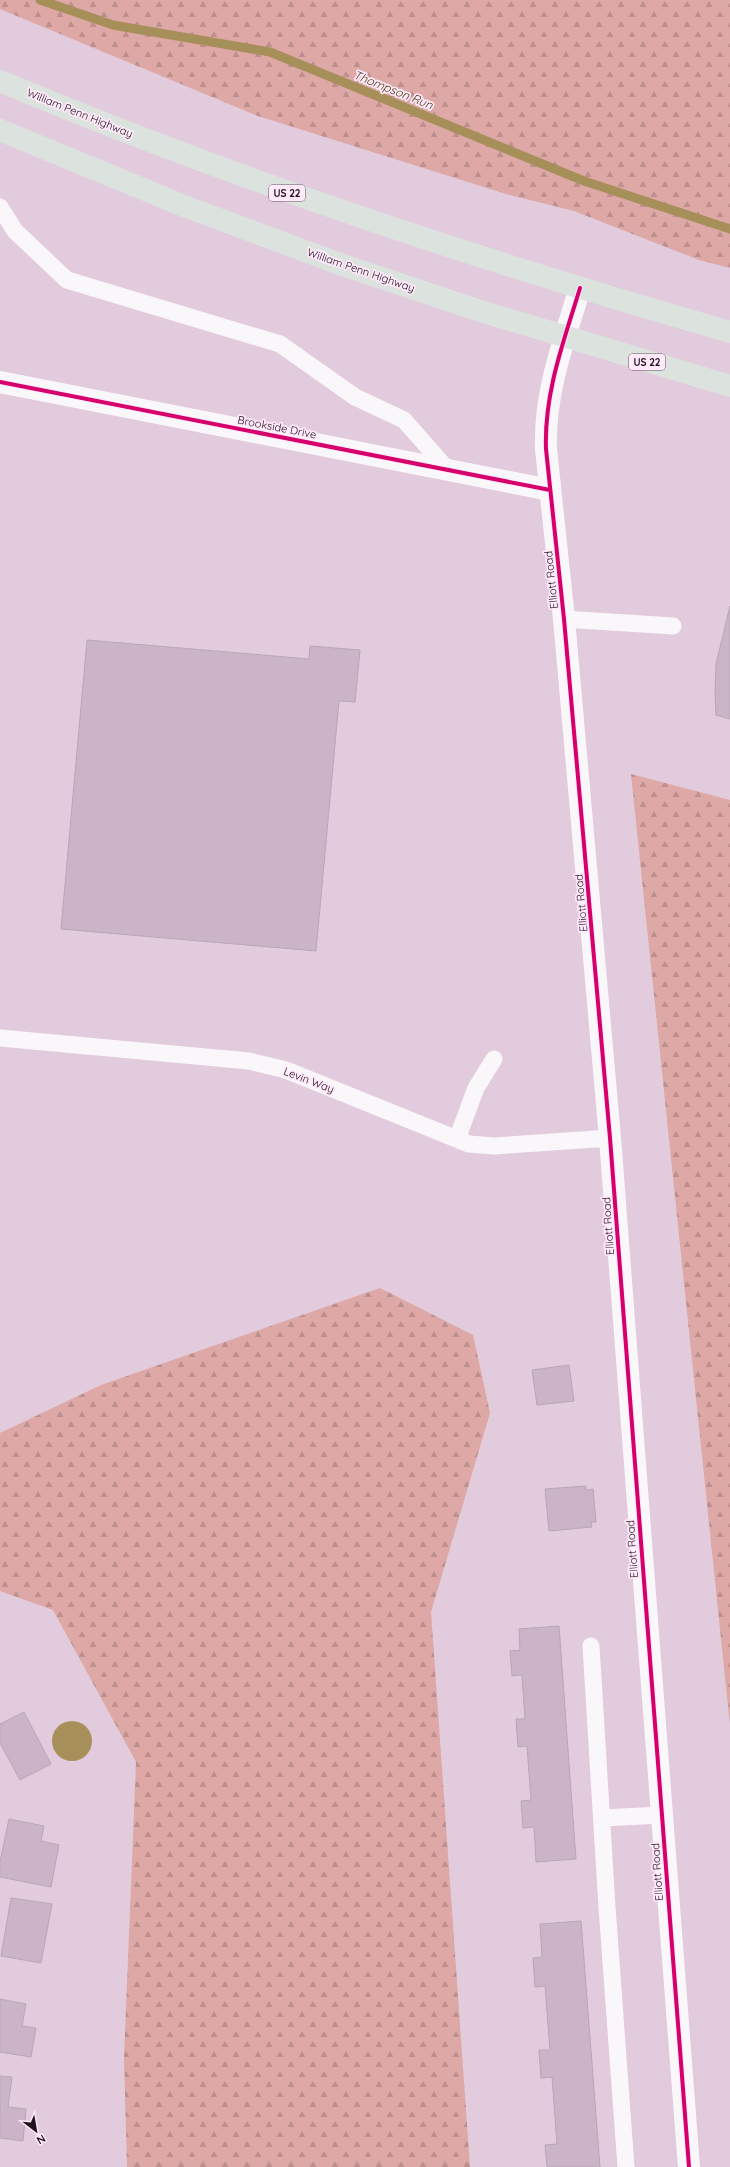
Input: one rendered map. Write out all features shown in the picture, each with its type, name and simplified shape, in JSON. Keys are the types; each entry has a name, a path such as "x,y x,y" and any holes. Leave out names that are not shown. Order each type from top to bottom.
{"highway":[{"name":"William Penn Highway","path":"0,81 200,161 333,209 580,288 730,332"},
{"name":"William Penn Highway","path":"0,130 184,206 332,261 470,308 730,386"}],"street":[{"name":"Elliott Road","path":"580,288 550,387 546,419 546,449 564,619 610,1138 689,2167"},
{"name":"Brookside Drive","path":"0,382 550,490"}],"lane":[{"path":"0,207 15,230 67,280 280,344 355,397 404,420 448,470"},
{"path":"564,619 673,626"},
{"name":"Levin Way","path":"0,1038 249,1061 286,1070 469,1144 494,1146 610,1138"},
{"path":"457,1139 476,1088 494,1059"},
{"path":"591,1646 626,2167"},
{"path":"602,1818 662,1814"}],"green space":[{"path":"0,0 730,0 730,268 699,260 574,211 506,194 258,116 0,9"},
{"path":"631,774 730,800 730,1725"},
{"path":"380,1288 473,1335 490,1413 431,1612 470,2167 127,2167 124,2058 136,1762 53,1610 0,1591 0,1433 101,1385"}],"shaded area":[{"path":"76,1721 83,1724 89,1730 92,1741 91,1749 83,1758 76,1761 68,1761 61,1758 53,1749 52,1737 55,1730 64,1722"}],"building":[{"path":"730,606 730,719 716,715 715,693 716,664"},
{"path":"87,640 309,659 310,646 360,650 355,702 339,701 316,951 61,929"},
{"path":"569,1365 574,1401 537,1405 532,1370"},
{"path":"586,1486 586,1490 593,1489 596,1522 591,1522 592,1527 549,1531 545,1489"},
{"path":"559,1626 576,1859 536,1862 534,1827 523,1828 521,1801 531,1800 527,1746 518,1747 516,1719 525,1719 522,1675 512,1676 510,1651 520,1650 519,1629"},
{"path":"24,1712 51,1764 20,1780 0,1743 0,1724"},
{"path":"9,1819 44,1826 41,1841 59,1845 51,1887 0,1877 0,1862"},
{"path":"11,1898 52,1904 41,1963 1,1956"},
{"path":"581,1921 600,2167 547,2167 545,2145 557,2144 552,2077 541,2078 539,2050 550,2050 545,1986 535,1987 533,1958 542,1957 540,1924"},
{"path":"0,1999 26,2004 22,2026 36,2028 31,2057 0,2052"},
{"path":"0,2076 12,2077 8,2107 26,2109 23,2141 0,2138"}],"waterway":[{"name":"Thompson Run","path":"40,0 113,25 270,52 584,181 730,229"}],"cycle path":[{"path":"580,288 556,367 548,407 546,449 564,619 610,1138 689,2167"},
{"path":"0,382 550,490"}]}
